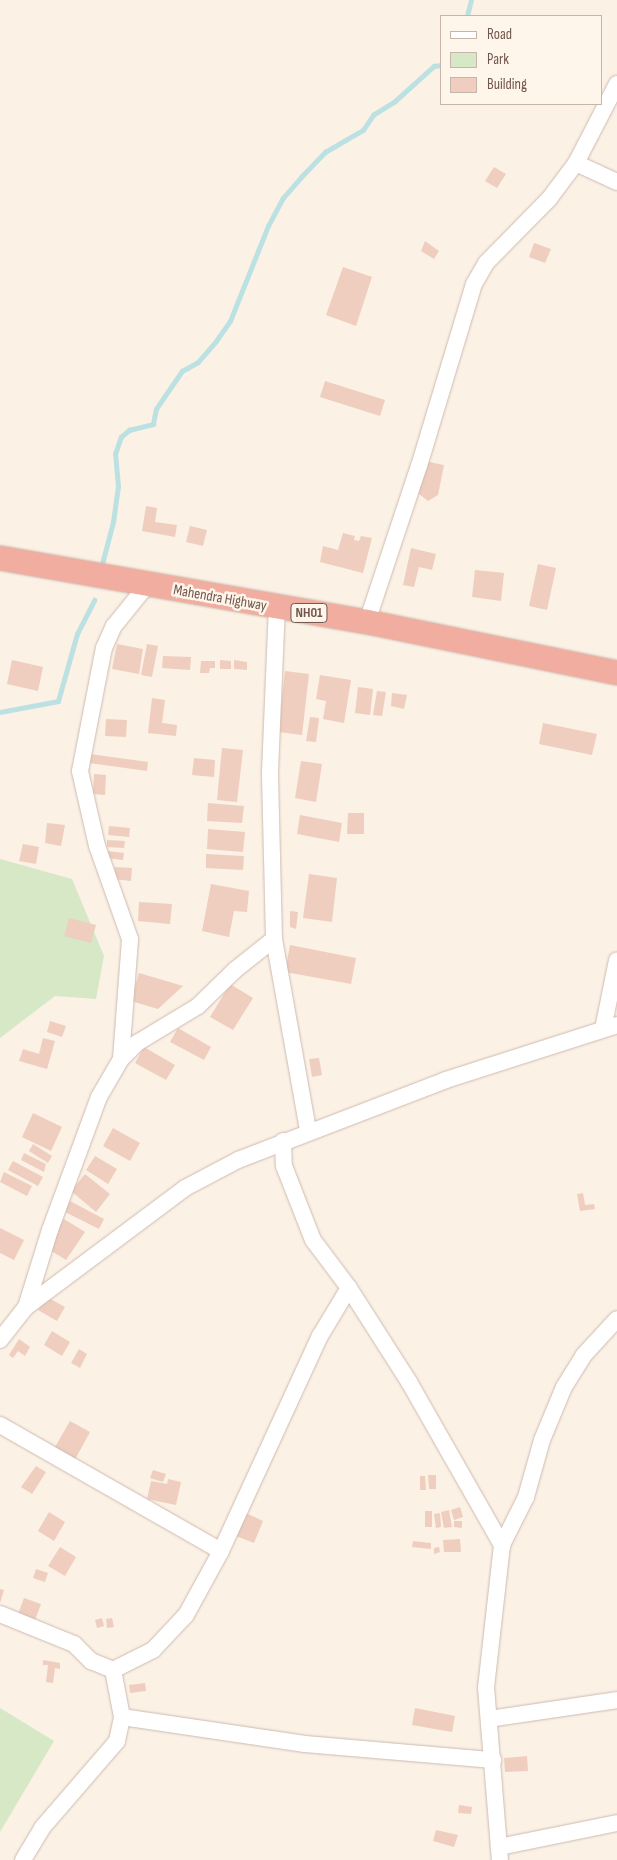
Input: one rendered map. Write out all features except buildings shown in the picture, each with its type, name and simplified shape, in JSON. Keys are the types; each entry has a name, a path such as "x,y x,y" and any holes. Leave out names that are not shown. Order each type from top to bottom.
{"highway":[{"name":"Mahendra Highway","path":"0,558 277,608 367,622 617,674"}],"street":[{"path":"367,622 419,466 474,284 486,263 548,199 576,163 617,84"},
{"path":"576,163 617,182"},
{"path":"121,1059 130,939 96,846 80,771 104,648 114,626 148,584"},
{"path":"277,608 270,772 274,939 308,1130"},
{"path":"26,1307 50,1230 99,1097 121,1059 138,1044 198,1006 235,970 274,939"},
{"path":"0,1340 26,1307 185,1188 308,1130 446,1080 610,1027 617,960"},
{"path":"283,1141 284,1166 312,1240 349,1288 383,1346 408,1382 502,1545"},
{"path":"0,1614 74,1644 91,1661 113,1670 153,1650 186,1615 221,1550 320,1336 349,1288"},
{"path":"617,1319 583,1356 564,1387 542,1440 526,1497 502,1545 486,1687 499,1854 617,1823"},
{"path":"0,1425 221,1550"},
{"path":"23,1860 42,1828 117,1741 122,1717 113,1670"},
{"path":"489,1719 617,1700"},
{"path":"122,1717 306,1744 493,1760"}],"green space":[{"path":"0,859 72,879 104,956 96,999 55,996 0,1038"},
{"path":"0,1708 54,1741 0,1832"}],"waterway":[{"path":"467,15 471,0"},
{"path":"101,568 113,522 118,487 115,454 121,437 129,430 153,424 156,409 182,371 198,362 230,321 268,226 283,198 301,177 325,152 363,130 373,115 394,102 434,66 440,65"},
{"path":"0,712 58,701 77,634 94,600"}]}
